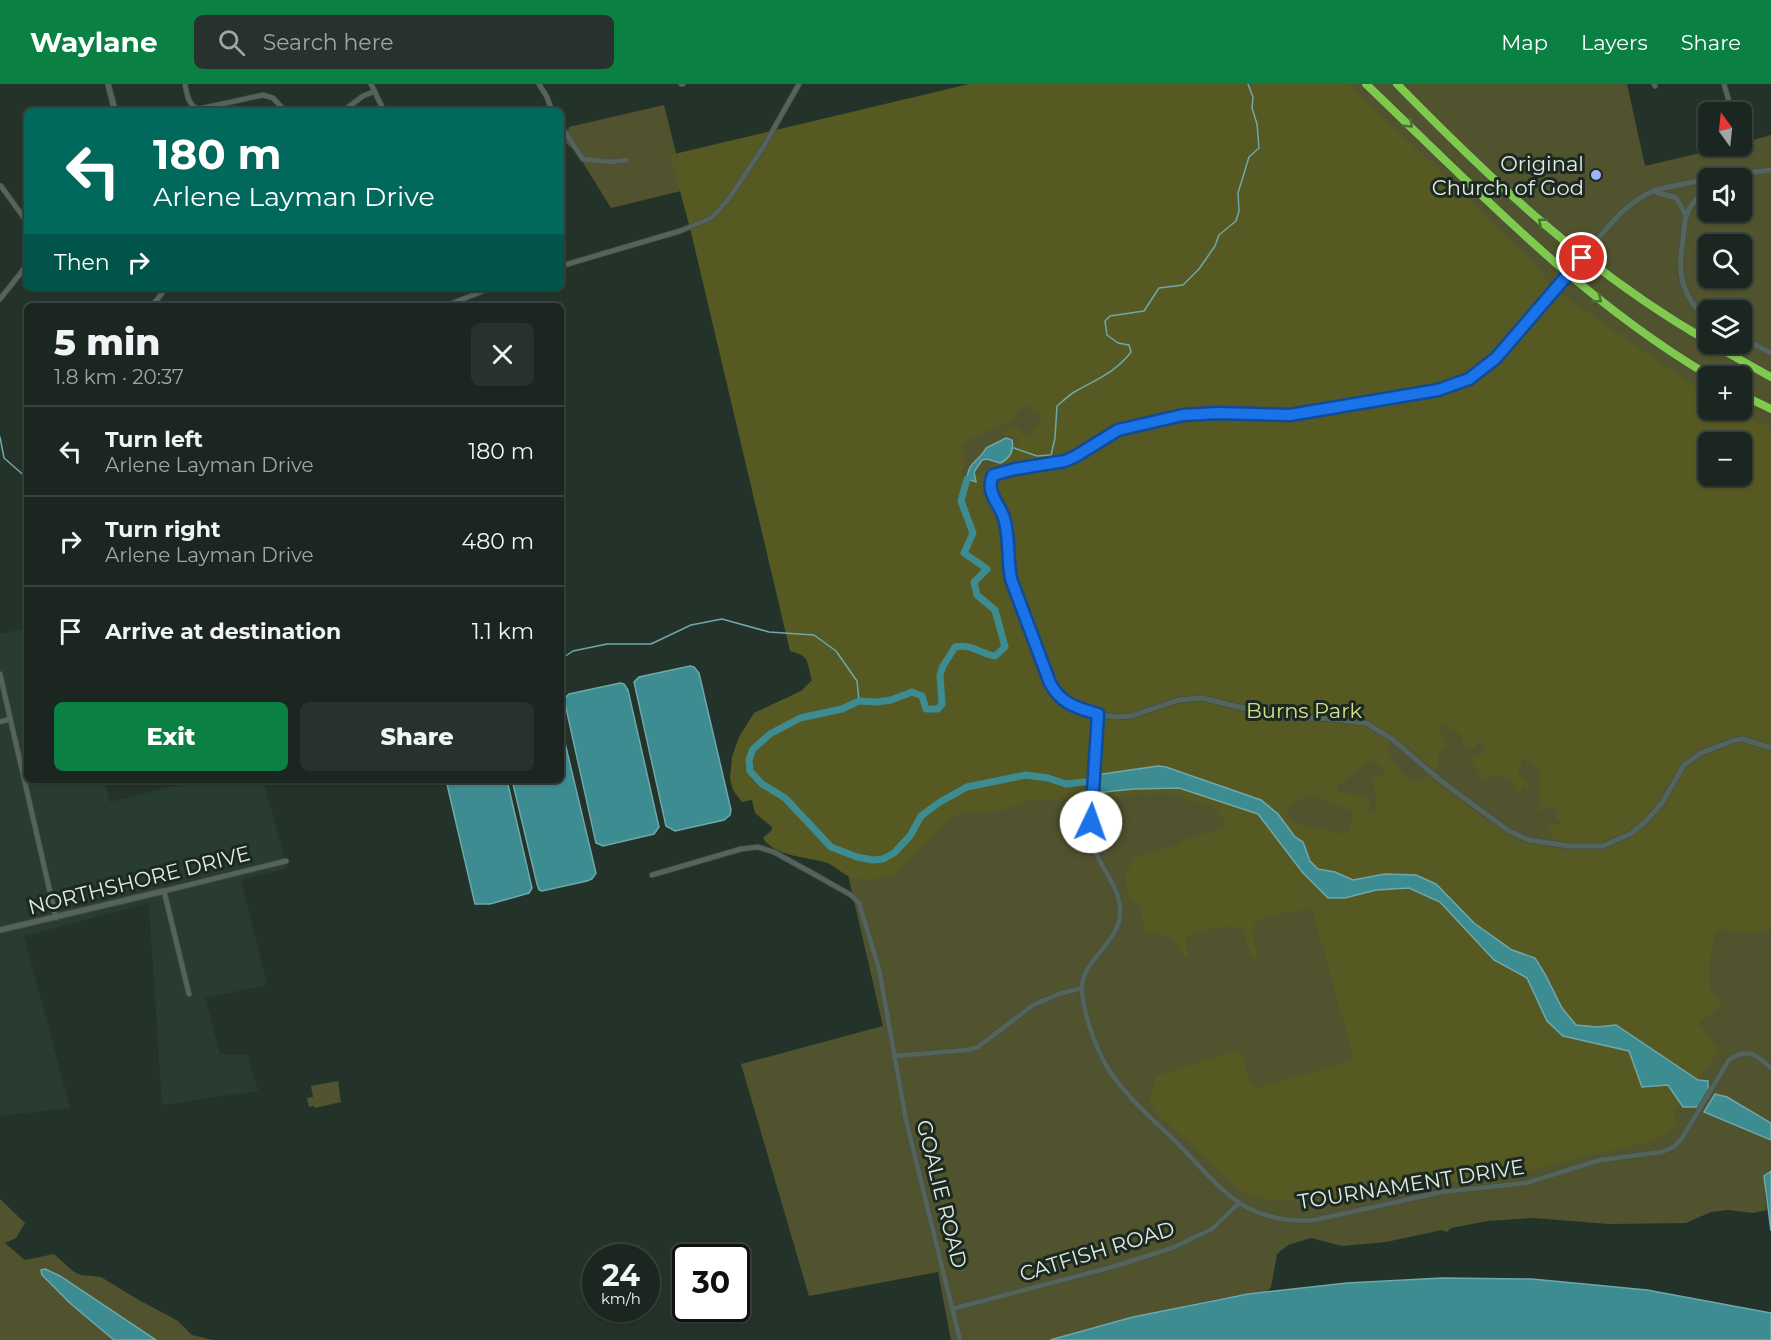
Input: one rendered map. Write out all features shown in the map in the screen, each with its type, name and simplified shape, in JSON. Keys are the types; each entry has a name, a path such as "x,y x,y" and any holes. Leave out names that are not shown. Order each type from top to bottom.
{"highway":[{"path":"1366,84 1528,240 1578,284 1641,333 1698,369"},
{"path":"1397,84 1492,179 1556,234 1602,271 1698,334"},
{"path":"1730,354 1771,376"},
{"path":"1752,400 1771,410"}],"street":[{"path":"108,84 114,108"},
{"path":"185,84 190,102 195,108"},
{"path":"370,84 382,108"},
{"path":"539,84 551,108"},
{"path":"564,265 680,231 711,218 728,200 764,146 799,84"},
{"path":"1724,84 1729,102"},
{"path":"347,108 363,96 373,92"},
{"path":"204,108 263,95 273,98 282,108"},
{"path":"564,130 583,159 610,162 627,160"},
{"path":"1752,173 1771,170"},
{"path":"1698,181 1653,191 1643,195 1624,209 1491,363 1475,375 1452,386 1290,415 1218,413 1183,415 1118,430 1065,461 993,475 990,490 1004,518 1011,579 1050,683 1066,703 1098,714 1131,716 1179,700 1202,698 1285,718 1322,718 1366,723 1392,739 1441,781 1509,831 1532,841 1591,847 1603,846 1623,838 1640,827 1662,802 1684,765 1694,757 1735,740 1743,739 1771,748"},
{"path":"0,186 24,218"},
{"path":"1653,191 1676,198 1686,215"},
{"path":"1698,198 1686,215 1680,255 1681,278 1685,291 1698,309"},
{"path":"0,299 24,269"},
{"path":"154,303 164,291"},
{"path":"453,303 483,291"},
{"path":"1752,343 1771,353"},
{"path":"0,674 24,780"},
{"path":"894,1056 968,1050 978,1047 1033,1005 1059,994 1082,988 1089,968 1114,932 1120,913 1114,886 1092,844 1092,793 1098,714"},
{"path":"0,722 10,719"},
{"path":"25,783 56,918"},
{"name":"GOALIE ROAD","path":"652,875 741,849 758,847 774,852 851,895 860,905 879,969 908,1131 960,1340"},
{"name":"NORTHSHORE DRIVE","path":"0,930 286,861"},
{"path":"164,891 189,994"},
{"name":"TOURNAMENT DRIVE","path":"1082,988 1099,1052 1110,1072 1224,1191 1239,1203 1277,1219 1307,1221 1442,1192 1526,1183 1616,1156 1656,1153 1670,1149 1682,1138 1729,1060 1738,1053 1747,1052 1755,1054 1771,1068"},
{"name":"CATFISH ROAD","path":"952,1309 1150,1256 1208,1232 1239,1203"}],"shaded area":[{"path":"24,629 24,783 105,783 110,802 187,783 264,783 287,868 241,880 267,985 205,998 220,1054 247,1055 258,1091 162,1105 149,903 24,936 70,1108 0,1116 0,634"}],"green space":[{"name":"Burns Park","path":"969,84 1349,84 1529,259 1549,286 1698,388 1698,420 1752,419 1771,428 1771,929 1746,934 1723,929 1714,933 1709,981 1713,994 1723,1004 1699,1023 1719,1051 1674,1114 1677,1126 1654,1141 1518,1174 1445,1183 1339,1201 1321,1190 1312,1190 1301,1201 1266,1200 1243,1193 1154,1111 1150,1100 1156,1076 1240,1049 1250,1081 1256,1088 1354,1060 1312,909 1257,920 1252,929 1258,959 1252,957 1243,929 1236,927 1206,930 1185,938 1189,958 1183,956 1175,942 1165,935 1148,933 1144,930 1140,907 1128,897 1125,877 1134,858 1174,846 1184,839 1224,828 1226,824 1213,806 1188,801 1178,795 1159,793 1149,795 1141,793 1134,796 1104,799 1083,794 1061,800 1030,800 1003,810 958,814 951,818 895,874 878,879 859,879 848,876 827,863 791,855 768,844 763,838 772,830 772,827 755,813 752,800 742,802 733,790 730,779 732,757 739,737 754,713 801,691 812,680 807,661 801,655 790,651 690,228 670,155","holes":["1024,404 1043,416 1027,437 1017,427 1002,432 1004,435 1017,437 1020,440 1007,459 995,463 981,473 974,472 975,482 962,477 964,452 962,445 974,437 1011,421","1441,724 1461,735 1465,750 1476,747 1476,740 1484,747 1483,752 1469,759 1485,780 1491,776 1509,778 1519,796 1522,785 1534,790 1518,774 1523,759 1540,769 1540,804 1536,810 1540,812 1543,807 1557,809 1555,819 1560,820 1560,824 1549,826 1554,840 1551,844 1521,837 1433,773 1439,765 1438,756 1448,742 1438,728","1392,740 1433,773 1413,783 1405,776 1387,748","1371,760 1388,773 1375,776 1372,782 1377,798 1375,814 1368,810 1372,798 1337,791 1338,785","1309,795 1354,812 1348,832 1344,834 1290,822 1287,811 1290,806"]},
{"name":"Burns Park","path":"1006,84 1627,84 1645,166 1698,154 1698,156 1752,156 1752,140 1771,135 1771,1170 1766,1176 1765,1186 1767,1210 1753,1213 1728,1210 1711,1212 1686,1223 1609,1224 1533,1218 1488,1221 1451,1228 1447,1232 1442,1230 1386,1242 1342,1246 1311,1238 1288,1245 1277,1254 1271,1287 1266,1292 1222,1298 1132,1317 1049,1340 951,1340 938,1272 809,1296 741,1064 883,1026 842,849 855,846 685,190 611,208 577,153 566,143 569,127 664,105 678,161"},
{"path":"338,1081 341,1102 315,1108 314,1106 309,1107 307,1098 313,1097 311,1086"},
{"path":"0,1199 25,1223 16,1238 5,1243 25,1260 54,1254 74,1272 101,1277 178,1321 192,1335 213,1340 156,1340 60,1276 71,1304 114,1340 0,1340"}],"water":[{"path":"1006,438 1012,440 1013,444 1007,459 1000,463 987,459 982,460 974,472 976,482 967,479 970,468 986,448"},
{"path":"690,666 699,673 731,810 730,815 724,820 675,831 666,826 634,682 639,677"},
{"path":"624,684 628,690 659,827 654,834 603,846 596,843 564,699 569,694"},
{"path":"564,739 596,873 592,879 587,881 542,891 539,890 513,783 564,783"},
{"path":"1158,766 1261,800 1278,814 1295,837 1303,842 1310,861 1318,869 1335,872 1353,880 1385,874 1416,875 1436,884 1474,923 1512,950 1535,958 1562,1008 1576,1025 1597,1027 1616,1025 1698,1080 1708,1081 1708,1091 1699,1107 1683,1107 1668,1085 1642,1087 1629,1051 1563,1036 1547,1021 1527,978 1494,960 1440,902 1409,888 1376,890 1345,898 1328,898 1303,873 1258,814 1179,788 1095,793 1096,775"},
{"path":"447,783 508,783 532,888 529,893 490,904 475,904"},
{"path":"1715,1094 1727,1097 1771,1123 1771,1140 1704,1112"},
{"path":"1771,1171 1771,1231 1764,1176"},
{"path":"45,1269 60,1276 156,1340 114,1340 71,1304 42,1275 41,1270"},
{"path":"1442,1278 1532,1279 1647,1290 1771,1313 1771,1340 1050,1340 1133,1317 1248,1294 1347,1283"}],"waterway":[{"path":"1014,448 1037,456 1051,455 1055,438 1057,406 1073,393 1113,370 1131,352 1129,345 1118,343 1107,335 1105,321 1110,316 1144,311 1159,288 1183,285 1199,269 1215,246 1219,235 1236,221 1239,211 1238,193 1249,157 1259,148 1257,124 1252,108 1253,97 1248,84"},
{"path":"0,437 4,458 24,475"},
{"path":"967,479 961,501 973,533 964,553 987,569 974,582 977,595 995,610 1005,647 995,656 966,646 955,647 940,675 942,704 938,709 926,709 922,696 912,692 891,700 859,701 842,709 800,718 770,734 753,749 749,760 750,771 762,784 785,798 831,847 857,857 873,860 883,859 894,853 910,836 921,816 967,787 1026,775 1048,778 1066,784 1093,781"},
{"path":"564,657 573,651 607,644 651,644 691,625 722,619 769,632 814,635 836,651 857,681 859,701"}],"place":[{"name":"Original Church of God","path":"1596,175"}],"route":[{"path":"1091,822 1098,714 1066,703 1050,683 1011,579 1006,526 990,490 993,475 1065,461 1118,430 1183,415 1218,413 1290,415 1438,390 1459,384 1480,372 1496,358 1582,258"}]}
